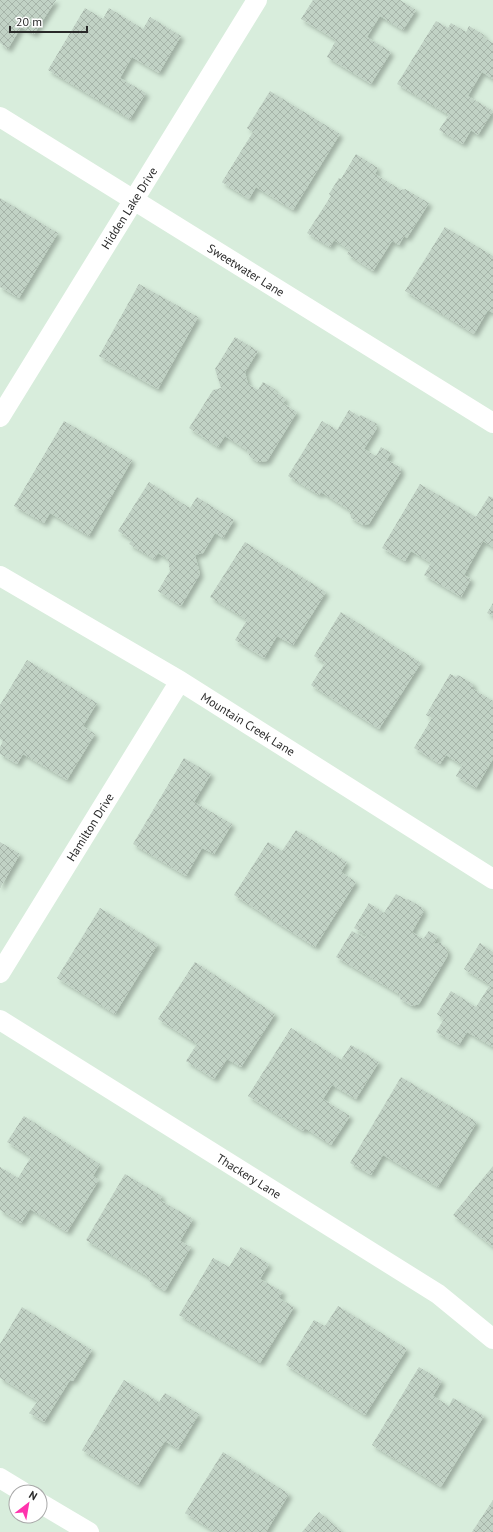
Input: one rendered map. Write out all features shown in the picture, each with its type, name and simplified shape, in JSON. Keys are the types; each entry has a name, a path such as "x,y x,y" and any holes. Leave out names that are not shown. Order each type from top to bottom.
{"street":[{"name":"Hidden Lake Drive","path":"0,417 258,0"},
{"name":"Sweetwater Lane","path":"0,117 493,423"},
{"name":"Mountain Creek Lane","path":"0,576 180,681 493,879"},
{"name":"Hamilton Drive","path":"0,974 180,681"},
{"name":"Thackery Lane","path":"0,1020 438,1294 493,1339"},
{"path":"0,1478 9,1484"},
{"path":"48,1507 89,1532"}],"building":[{"path":"0,0 56,0 34,34 21,27 8,49 0,43"},
{"path":"313,0 400,0 416,10 403,30 380,16 367,37 391,52 371,84 327,57 336,40 301,19"},
{"path":"85,8 103,19 109,8 143,29 150,17 181,36 159,73 132,57 120,78 146,93 130,119 48,70"},
{"path":"436,21 448,28 451,23 466,32 469,26 484,35 483,37 493,43 493,79 482,72 468,96 493,111 478,135 471,130 463,144 439,130 449,115 397,84"},
{"path":"270,91 340,134 293,210 256,187 249,199 222,182 253,132 247,128"},
{"path":"356,154 378,168 375,174 401,190 405,189 429,203 407,238 404,236 399,245 392,241 373,271 347,254 350,250 334,240 330,247 307,233 331,196 329,194 339,178 341,179"},
{"path":"0,198 58,233 19,298 0,287"},
{"path":"445,227 493,256 493,313 488,310 474,334 405,291"},
{"path":"139,284 198,317 158,389 99,356"},
{"path":"235,337 258,351 245,372 248,384 258,390 263,382 275,389 274,391 286,399 283,403 297,412 267,461 258,462 250,457 247,450 225,436 218,447 189,428 213,390 221,388 215,369"},
{"path":"349,410 360,417 361,415 377,424 375,427 377,428 364,449 376,456 381,447 391,453 386,461 400,467 401,472 369,524 363,525 351,518 351,511 321,492 319,495 288,476 322,421 337,430"},
{"path":"64,421 132,460 89,536 50,513 44,523 14,506"},
{"path":"149,482 190,508 197,497 234,520 223,538 215,533 203,553 195,555 200,574 181,606 158,591 170,571 168,559 158,553 154,559 129,544 132,540 118,531"},
{"path":"420,484 476,517 489,496 493,498 493,547 483,541 464,575 471,579 461,597 424,575 431,563 411,551 405,561 382,548"},
{"path":"245,542 326,592 293,645 277,636 264,658 235,640 247,620 210,597"},
{"path":"493,603 493,616 487,613"},
{"path":"341,612 421,663 379,729 311,685 325,663 314,656"},
{"path":"27,660 97,703 83,726 95,734 67,780 23,754 17,764 0,754 0,747 3,741 0,739 0,705"},
{"path":"450,674 456,677 458,675 473,684 473,689 493,701 493,759 476,788 456,776 462,765 446,755 440,764 414,748 432,718 426,715"},
{"path":"184,758 211,774 194,802 232,824 214,854 202,848 186,876 133,844"},
{"path":"296,830 347,862 341,872 356,882 315,947 234,895 268,842 282,851"},
{"path":"0,842 20,854 0,888"},
{"path":"396,894 423,908 422,910 424,911 412,932 423,939 429,931 438,936 434,944 441,943 448,952 447,957 419,1004 412,1006 400,999 399,994 336,957 352,931 365,938 367,935 354,928 369,903 384,913"},
{"path":"100,908 158,944 115,1014 57,978"},
{"path":"480,943 493,952 493,1047 467,1032 459,1045 436,1032 444,1019 437,1014 451,991 476,1007 490,985 464,969"},
{"path":"195,962 275,1014 241,1067 227,1059 214,1079 186,1061 197,1044 158,1019"},
{"path":"291,1028 341,1060 351,1045 379,1062 356,1099 332,1085 323,1099 350,1116 331,1145 305,1128 303,1131 248,1096"},
{"path":"401,1077 477,1122 438,1187 383,1155 371,1175 350,1163"},
{"path":"24,1116 100,1164 93,1176 99,1180 67,1232 30,1209 21,1223 0,1210 0,1167 18,1178 31,1157 7,1142"},
{"path":"493,1166 493,1247 453,1215"},
{"path":"125,1174 162,1196 160,1200 193,1219 180,1241 191,1247 165,1291 149,1281 150,1278 86,1240"},
{"path":"241,1247 269,1264 260,1279 283,1292 279,1298 294,1307 260,1363 179,1315 213,1258 229,1267"},
{"path":"338,1306 407,1349 365,1415 286,1365 314,1320 325,1326"},
{"path":"22,1307 92,1350 73,1381 70,1380 44,1422 29,1413 38,1401 0,1378 0,1344"},
{"path":"419,1367 442,1381 433,1396 449,1406 453,1398 484,1416 441,1487 372,1445"},
{"path":"124,1380 159,1402 165,1393 199,1414 178,1449 165,1441 138,1485 82,1450"},
{"path":"223,1452 289,1494 266,1532 215,1532 185,1513"},
{"path":"493,1500 493,1532 472,1532"},
{"path":"319,1512 342,1532 302,1532"}]}
